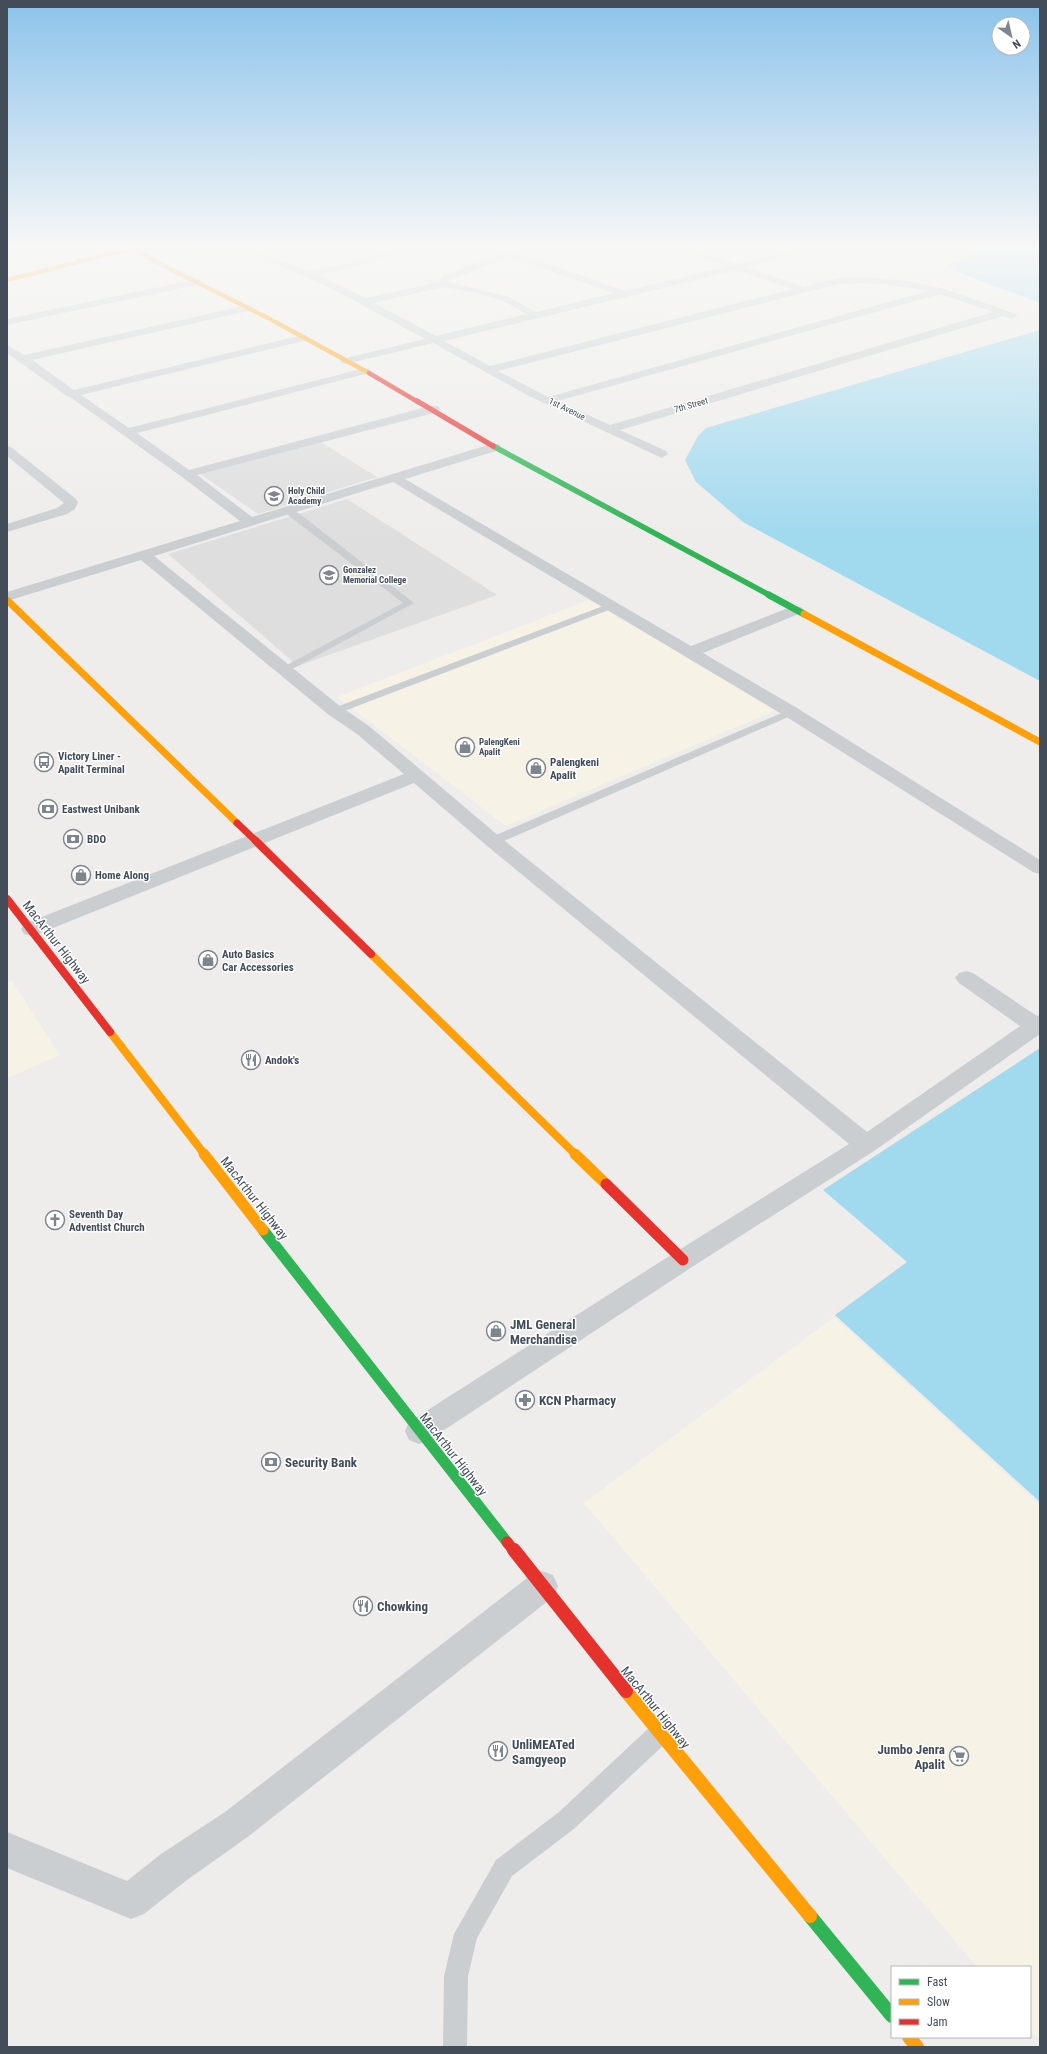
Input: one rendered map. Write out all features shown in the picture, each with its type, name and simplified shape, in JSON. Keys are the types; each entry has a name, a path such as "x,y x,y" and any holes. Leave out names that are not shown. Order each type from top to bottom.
{"main road":[{"path":"316,345 434,409 495,447 1040,742"},
{"path":"7,600 255,840 683,1260"},
{"name":"MacArthur Highway","path":"7,899 419,1431 660,1733 891,2015"},
{"path":"910,2038 917,2047"}],"street":[{"path":"22,359 85,345"},
{"path":"70,394 274,345"},
{"path":"346,361 416,345"},
{"name":"1st Avenue","path":"445,345 489,370 662,454"},
{"path":"489,370 586,345"},
{"path":"549,400 746,345"},
{"name":"7th Street","path":"610,429 903,345"},
{"path":"7,348 70,394 187,474 250,522"},
{"path":"126,432 365,371"},
{"path":"187,474 434,409"},
{"path":"7,597 142,554 495,447"},
{"path":"7,450 71,502 70,506 62,511 7,528"},
{"path":"395,478 791,712 1040,868"},
{"path":"142,554 417,775 493,841 866,1145"},
{"path":"691,652 796,610"},
{"path":"31,929 417,775"},
{"path":"419,1431 683,1260 866,1145 1038,1024 966,978"},
{"path":"7,1850 131,1901 174,1867 237,1824 542,1586"}],"lane":[{"path":"285,670 409,603 297,516 287,510"},
{"path":"335,710 611,606"},
{"path":"493,841 791,712"},
{"path":"455,2047 456,1976 466,1934 504,1868 566,1820 660,1733"}],"shaded area":[{"name":"Holy Child Academy","path":"319,441 377,477 258,514 199,473"},
{"name":"Gonzalez Memorial College","path":"347,499 497,595 298,666 168,554"},
{"name":"Palengkeni Apalit","path":"589,600 776,710 506,826 337,697"},
{"path":"12,981 60,1055 7,1078 7,983"},
{"name":"Jumbo Jenra Apalit","path":"834,1317 1040,1505 1040,2041 1031,2030 1031,1966 976,1966 584,1503"}],"water":[{"path":"989,345 1040,345 1040,681 743,522 696,482 685,460 698,436 706,428"},
{"path":"1040,1048 1040,1502 835,1315 907,1262 823,1190"}],"traffic: fast":[{"path":"493,446 804,614"},
{"path":"263,1230 507,1542"},
{"path":"810,1916 891,2015"}],"traffic: slow":[{"path":"317,345 369,373"},
{"path":"7,600 237,823"},
{"path":"804,614 1040,742"},
{"path":"371,954 606,1184"},
{"path":"110,1032 263,1230"},
{"path":"626,1691 810,1916"},
{"path":"910,2038 917,2047"}],"traffic: jam":[{"path":"369,373 493,446"},
{"path":"237,823 371,954"},
{"path":"7,899 110,1032"},
{"path":"606,1184 683,1260"},
{"path":"507,1542 626,1691"}],"place":[{"name":"Holy Child Academy","path":"274,496"},
{"name":"Gonzalez Memorial College","path":"329,575"},
{"name":"PalengKeni Apalit","path":"465,747"},
{"name":"Victory Liner - Apalit Terminal","path":"44,762"},
{"name":"Palengkeni Apalit","path":"536,768"},
{"name":"Eastwest Unibank","path":"48,809"},
{"name":"BDO","path":"73,839"},
{"name":"Home Along","path":"81,875"},
{"name":"Auto Basics Car Accessories","path":"208,960"},
{"name":"Andok's","path":"251,1060"},
{"name":"Seventh Day Adventist Church","path":"55,1220"},
{"name":"JML General Merchandise","path":"496,1331"},
{"name":"KCN Pharmacy","path":"525,1400"},
{"name":"Security Bank","path":"271,1462"},
{"name":"Chowking","path":"363,1606"},
{"name":"UnliMEATed Samgyeop","path":"498,1751"},
{"name":"Jumbo Jenra Apalit","path":"959,1756"}]}
